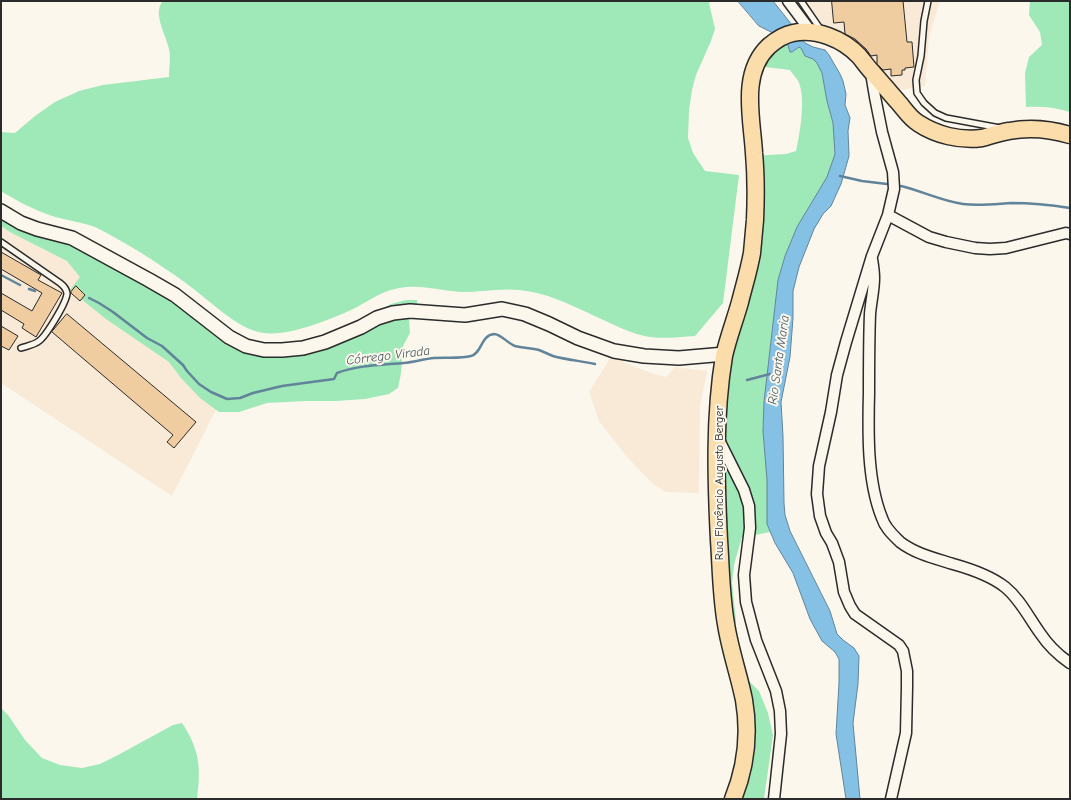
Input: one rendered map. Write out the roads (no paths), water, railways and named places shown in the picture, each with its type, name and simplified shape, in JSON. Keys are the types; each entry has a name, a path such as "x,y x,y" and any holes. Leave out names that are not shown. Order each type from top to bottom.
{"main road":[{"name":"Rua Florêncio Augusto Berger","path":"733,799 743,771 747,744 744,702 726,625 722,597 717,436 720,386 725,354 752,255 756,183 750,111 750,87 754,69 759,56 764,50 778,39 793,33 813,33"},
{"path":"813,33 835,39 847,46 858,55 913,119 940,134 965,138 982,138 1009,131 1043,129 1070,135"}],"street":[{"path":"788,1 813,33"},
{"path":"871,71 882,132 893,172 894,189 888,215 872,256 837,375 831,412 819,466 817,494 820,516 839,562 844,592 850,606 855,614 899,644 904,651 907,671 906,733 891,799"},
{"path":"1,211 21,223 37,229 72,238 149,280 200,314 229,337 246,346 264,350 303,348 325,342 361,327 377,318 393,313 410,311 466,315 502,309 525,314 578,338 614,351 644,356 679,358 725,354"},
{"path":"888,215 929,237 974,248 990,250 1070,234"},
{"path":"872,256 874,278 870,312 868,429 872,481 882,520 890,533 915,552 971,570 997,582 1006,588 1020,602 1040,634 1052,648 1062,658 1070,662"},
{"path":"717,436 744,490 749,506 750,528 744,574 746,602 756,640 776,691 780,711 781,734 774,799"}],"lane":[{"path":"801,1 813,33"},
{"path":"928,1 924,21 921,56 916,80 917,93 924,103 935,113 946,118 994,126 1009,131"},
{"path":"1,242 60,283 66,288 67,293 61,308 44,337 38,342 21,348"}],"water":[{"name":"Rio Santa Maria","path":"738,1 773,1 805,43 825,50 843,81 846,94 845,105 850,118 848,131 849,156 841,184 831,206 823,214 814,229 799,267 793,291 793,318 790,357 781,402 785,515 790,531 830,611 837,634 854,648 859,656 858,684 853,723 860,799 846,799 836,734 839,659 835,652 822,641 810,619 793,573 775,543 767,524 767,480 763,431 764,402 778,280 785,256 797,227 827,177 835,154 833,123 822,73 817,63 813,59 805,56 799,47 790,52 787,42 759,26"}],"waterway":[{"path":"840,176 862,181 887,184"},
{"path":"901,186 947,201 963,204 981,205 1026,203 1070,208"},
{"name":"Córrego Virada","path":"1,275 20,285"},
{"name":"Córrego Virada","path":"29,289 35,291"},
{"name":"Córrego Virada","path":"89,298 113,312 147,338 162,346 183,365 199,384 211,392 227,399 240,398 253,393 282,386 334,379 337,373 362,367 404,363 434,358 471,356 475,354 486,337 494,334 499,335 515,346 539,350 553,356 595,364"},
{"name":"Córrego Virada","path":"747,380 770,374"}]}
